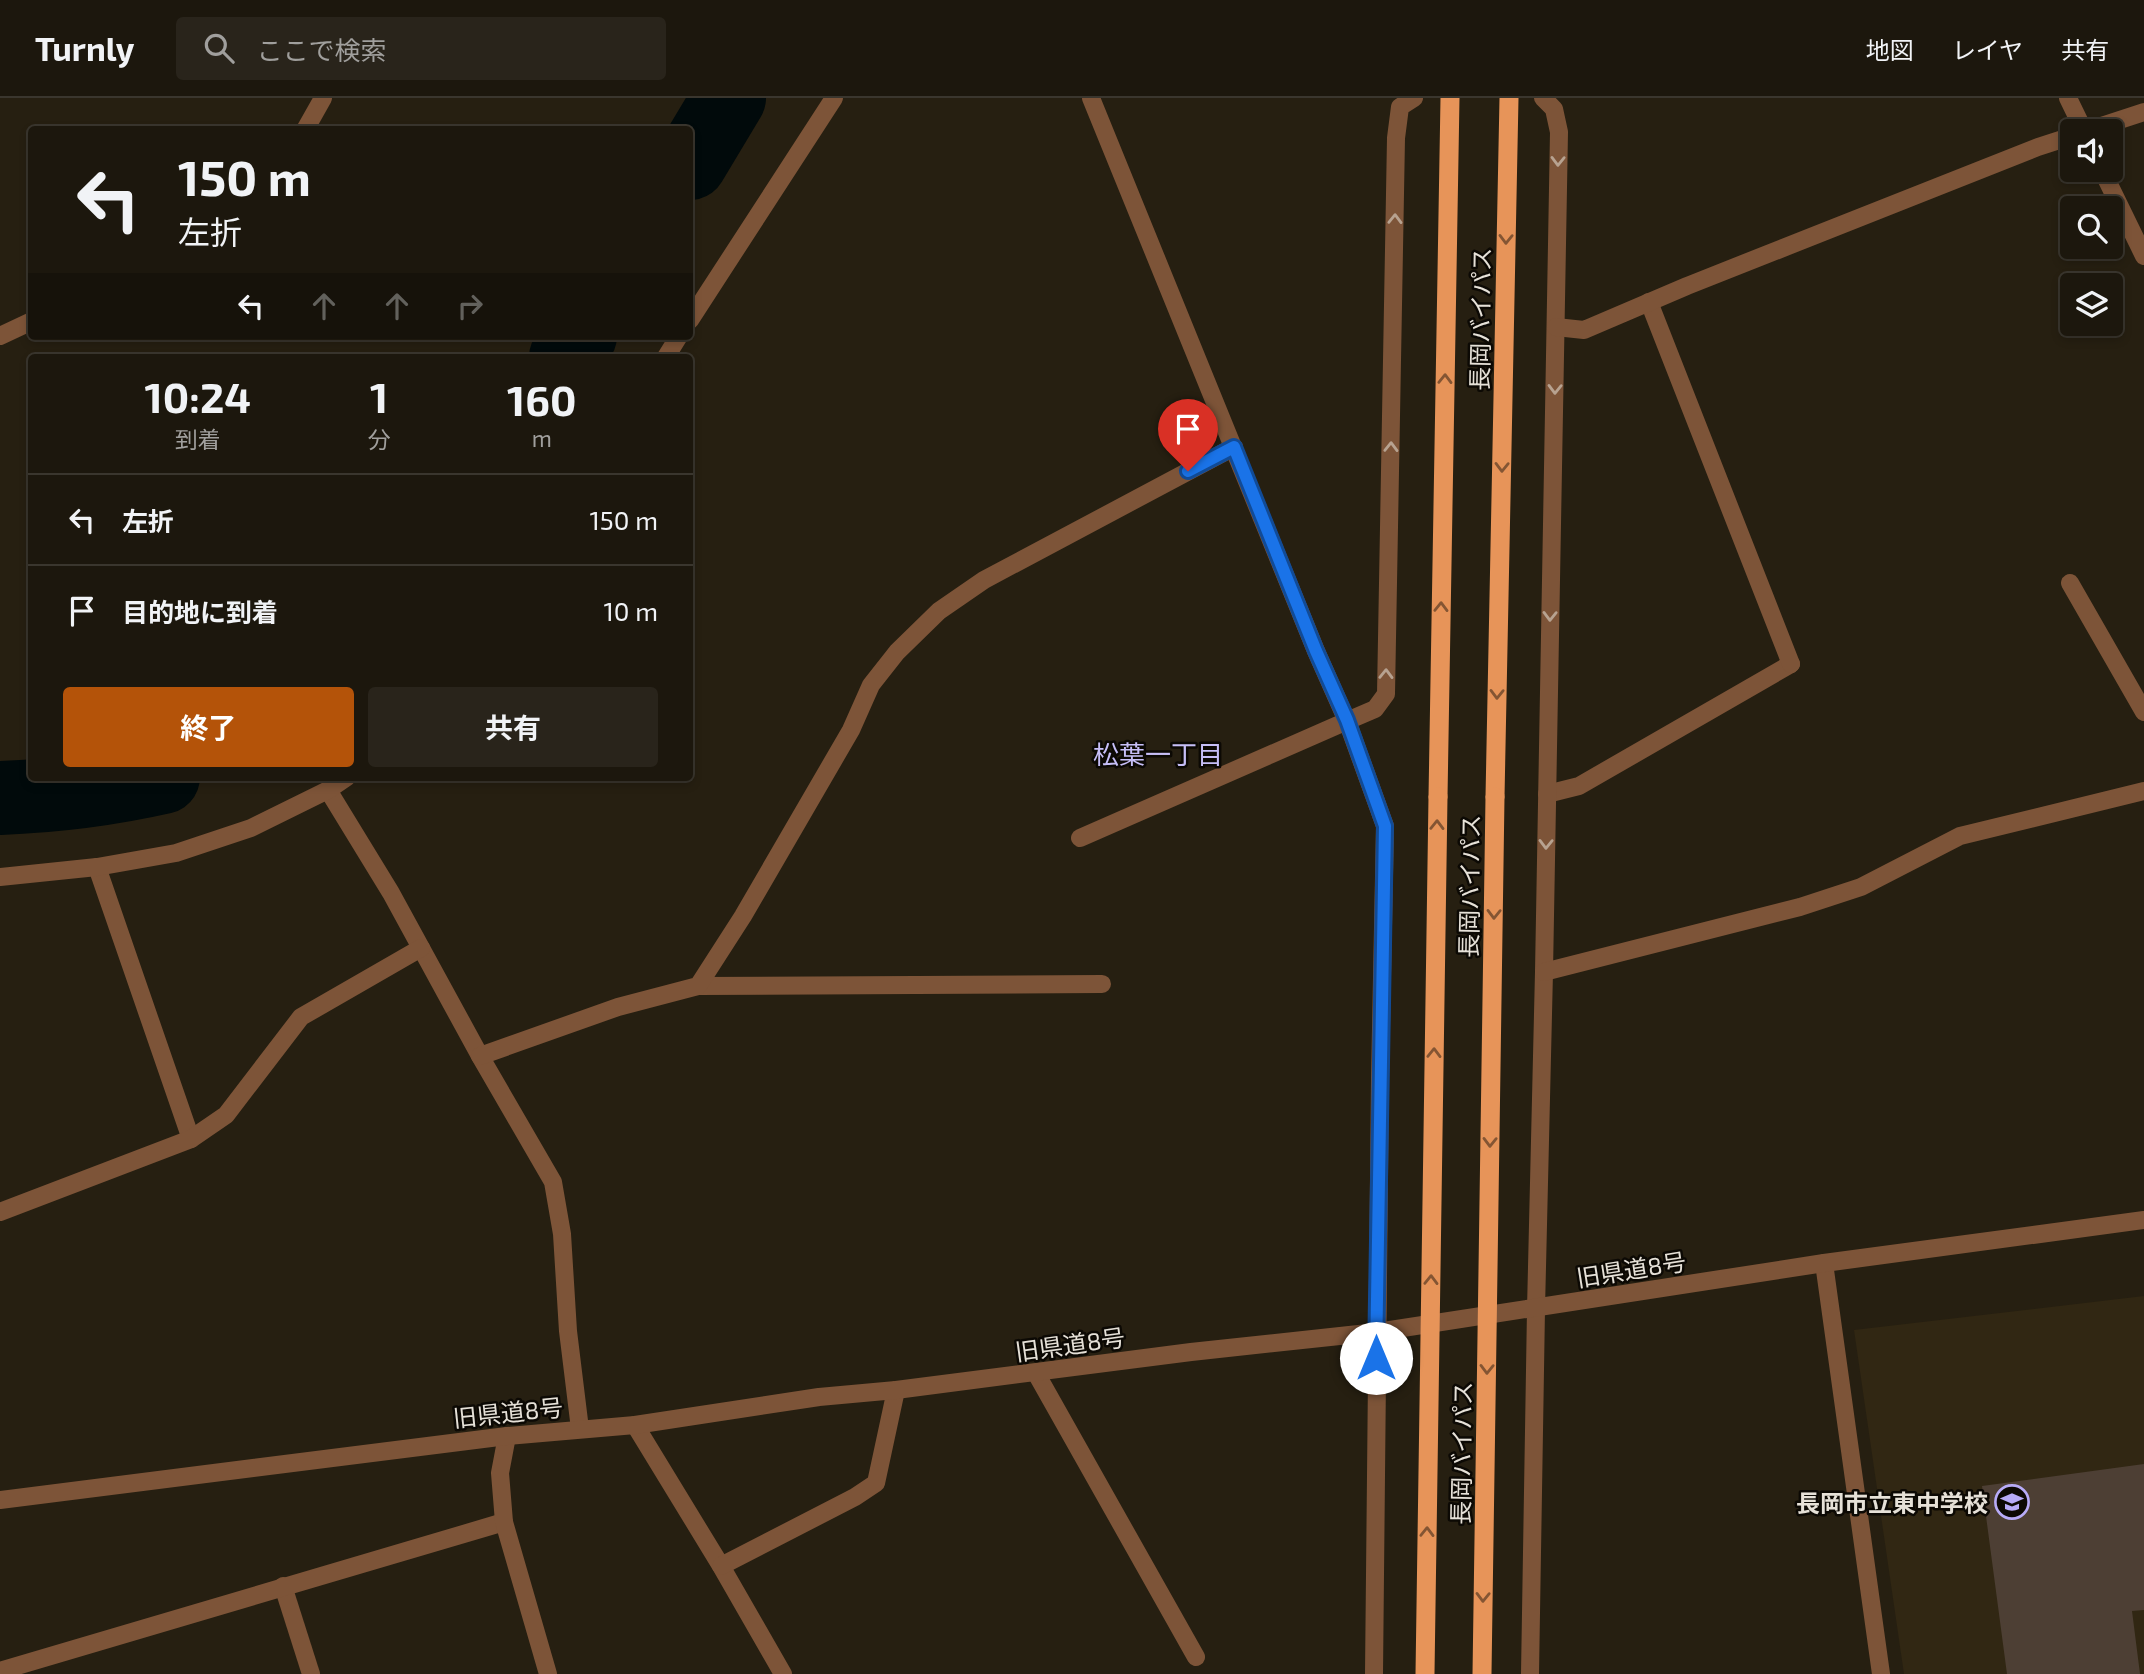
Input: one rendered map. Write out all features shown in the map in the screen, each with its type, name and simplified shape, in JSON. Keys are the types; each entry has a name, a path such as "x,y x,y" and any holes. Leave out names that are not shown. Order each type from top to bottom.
{"highway":[{"name":"長岡バイパス","path":"1425,1674 1450,98"},
{"name":"長岡バイパス","path":"1482,1674 1508,98"}],"street":[{"path":"307,126 323,98"},
{"path":"693,315 834,98"},
{"path":"1091,98 1316,651 1347,720 1385,826 1374,1674"},
{"path":"1080,838 1375,709 1386,694 1396,138 1400,107 1414,98"},
{"path":"1530,1674 1559,132 1554,109 1543,98"},
{"path":"2068,98 2079,119"},
{"path":"2120,119 2144,111"},
{"path":"1556,327 1584,330 2060,140"},
{"path":"2108,182 2144,256"},
{"path":"1547,794 1579,786 1791,664 1649,302"},
{"path":"0,336 28,323"},
{"path":"698,986 743,916 851,730 871,685 897,652 939,611 984,580 1234,447"},
{"path":"2070,583 2144,712"},
{"path":"0,877 97,867 176,853 251,828 341,781"},
{"path":"328,790 391,893 553,1182 562,1234 568,1331 580,1429"},
{"path":"1544,972 1800,907 1861,887 1960,836 2144,790"},
{"path":"97,867 191,1139"},
{"path":"0,1212 191,1139 226,1115 301,1017 421,948"},
{"path":"480,1056 618,1007 698,986 1101,984"},
{"name":"旧県道8号","path":"0,1500 507,1436 635,1425 819,1397 1377,1332 1824,1263 2144,1220"},
{"path":"1824,1263 1881,1674"},
{"path":"1035,1373 1196,1657"},
{"path":"721,1566 855,1497 876,1483 896,1390"},
{"path":"635,1425 783,1674"},
{"path":"507,1436 500,1474 504,1522 548,1674"},
{"path":"0,1671 504,1522"},
{"path":"283,1586 311,1674"}],"shaded area":[{"name":"長岡市立東中学校","path":"2144,1296 2144,1674 1904,1674 1854,1330"}],"building":[{"path":"2144,1464 2144,1610 2132,1611 2140,1674 2007,1674 1982,1486"}],"waterway":[{"path":"693,158 729,98"},
{"path":"568,354 577,340"},
{"path":"0,798 41,796 143,781"}],"place":[{"name":"長岡市立東中学校","path":"2012,1502"}],"district":[{"name":"松葉一丁目","path":"1158,753"}],"route":[{"path":"1188,471 1234,447 1316,651 1347,720 1385,826 1376,1358"}]}
